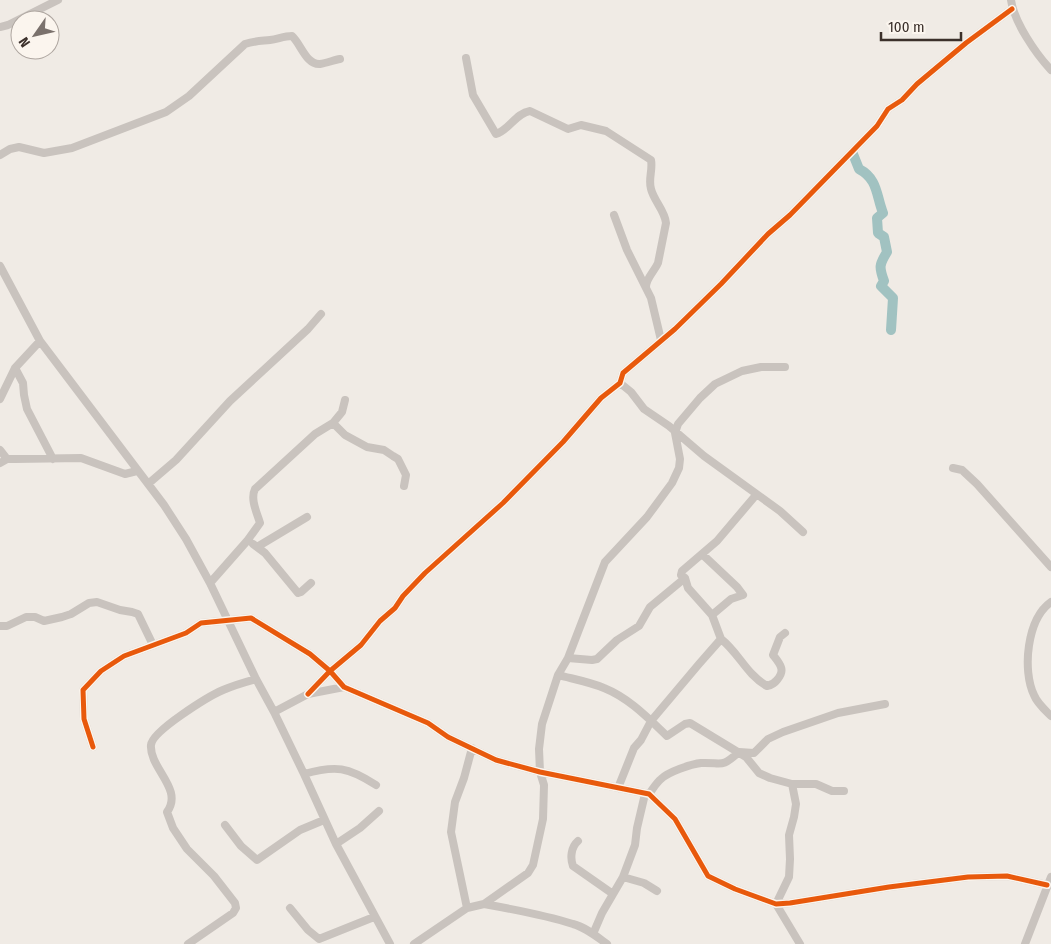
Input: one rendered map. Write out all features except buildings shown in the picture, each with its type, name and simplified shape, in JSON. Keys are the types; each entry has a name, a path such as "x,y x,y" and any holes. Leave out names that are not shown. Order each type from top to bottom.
{"street":[{"path":"0,27 8,25 58,0"},
{"path":"1011,0 1012,9 1018,22 1051,70"},
{"path":"308,694 330,671 361,645 425,573 502,503 563,442 601,398 620,383 623,373 721,284 768,234 790,215 870,132 888,109 902,100 917,84 966,43 1012,9"},
{"path":"0,154 19,147 44,153 72,148 166,112 189,96 245,44 254,41 292,36 308,59 313,62 318,64 340,58"},
{"path":"466,58 473,95 496,134 499,134 523,114 530,111 568,129 581,124 606,131 651,160 651,192 665,217 666,223 658,263 656,269 646,281 646,287"},
{"path":"614,215 627,250 651,298 661,340"},
{"path":"0,266 3,282 40,341 164,505 186,539 274,712 336,844 390,944"},
{"path":"148,484 176,460 230,401 308,329 321,314"},
{"path":"0,399 15,368 40,341"},
{"path":"414,944 467,908 484,904 528,873 533,865 543,819 544,784 540,772 539,749 542,724 558,675 568,658 605,562 647,517 672,483 679,468 680,459 675,433 678,424 700,398 715,384 742,371 761,367 785,367"},
{"path":"15,368 23,383 27,409 53,459"},
{"path":"620,383 631,392 644,409 749,487 756,495 780,511 803,532"},
{"path":"210,583 247,541 260,523 252,494 255,489 315,434 333,423 342,412 345,400"},
{"path":"333,423 345,435 367,447 384,450 398,459 406,475 404,486"},
{"path":"0,450 3,461 81,458 125,474 137,471"},
{"path":"953,468 962,470 977,484 1051,567"},
{"path":"756,495 717,541 682,571 681,575 685,578 688,588 712,615 721,640 731,646 748,671 766,686 775,682 782,674 782,670 773,654 780,637 785,633"},
{"path":"257,547 307,517"},
{"path":"247,541 265,553 298,593 311,583"},
{"path":"702,554 737,586 742,595 731,599 712,615"},
{"path":"568,658 597,659 616,640 639,626 650,607 685,578"},
{"path":"0,626 13,624 26,617 35,617 44,621 62,617 89,603 97,602 138,614 154,645"},
{"path":"1051,602 1039,616 1032,632 1028,673 1034,695 1048,708 1051,716"},
{"path":"93,747 84,718 82,695 84,687 101,671 124,656 186,633 201,623 251,618 310,654 330,671 344,687 428,723 448,737 472,748 508,764 647,794 675,819 708,876 735,889 776,904 968,877 1007,876 1049,881 1025,944"},
{"path":"618,788 634,748 641,740 651,721 698,664 721,640"},
{"path":"558,675 603,687 632,703 668,737 674,730 690,723 739,752 746,757 759,773 770,778 792,784 816,784 832,791 844,791"},
{"path":"188,944 233,913 236,908 230,894 187,849 173,828 167,812 172,806 172,794 153,754 151,745 159,734 189,709 223,690 256,679"},
{"path":"274,712 308,694 344,687"},
{"path":"593,934 602,913 623,877 635,845 637,828 647,794 661,779 668,774 700,763 722,765 739,752 754,753 768,739 783,732 838,714 886,704"},
{"path":"467,908 451,832 455,802 472,748"},
{"path":"304,774 324,768 339,768 354,772 376,785"},
{"path":"776,904 789,877 789,835 796,804 792,784"},
{"path":"336,844 360,828 379,811"},
{"path":"225,825 240,846 257,860 294,833 324,820"},
{"path":"578,841 575,843 571,855 573,866 613,894"},
{"path":"623,877 644,883 657,891"},
{"path":"484,904 520,910 574,924 607,944"},
{"path":"776,904 800,944"},
{"path":"290,908 308,930 318,938 374,917"}],"waterway":[{"path":"853,154 859,169 873,183 883,213 877,218 878,233 884,237 887,252 882,260 881,272 884,281 881,286 893,298 891,330"}],"cycle path":[{"path":"308,694 330,671 361,645 380,621 395,608 403,596 425,573 503,503 563,442 601,398 620,383 623,373 675,329 768,234 790,215 877,126 888,109 902,100 917,84 966,43 1012,9"},
{"path":"93,747 84,719 83,690 101,671 124,656 186,633 201,623 251,618 310,654 330,671 344,687 428,723 448,737 496,760 540,772 649,794 675,819 708,876 735,889 776,904 968,877 1007,876 1047,885"}]}
